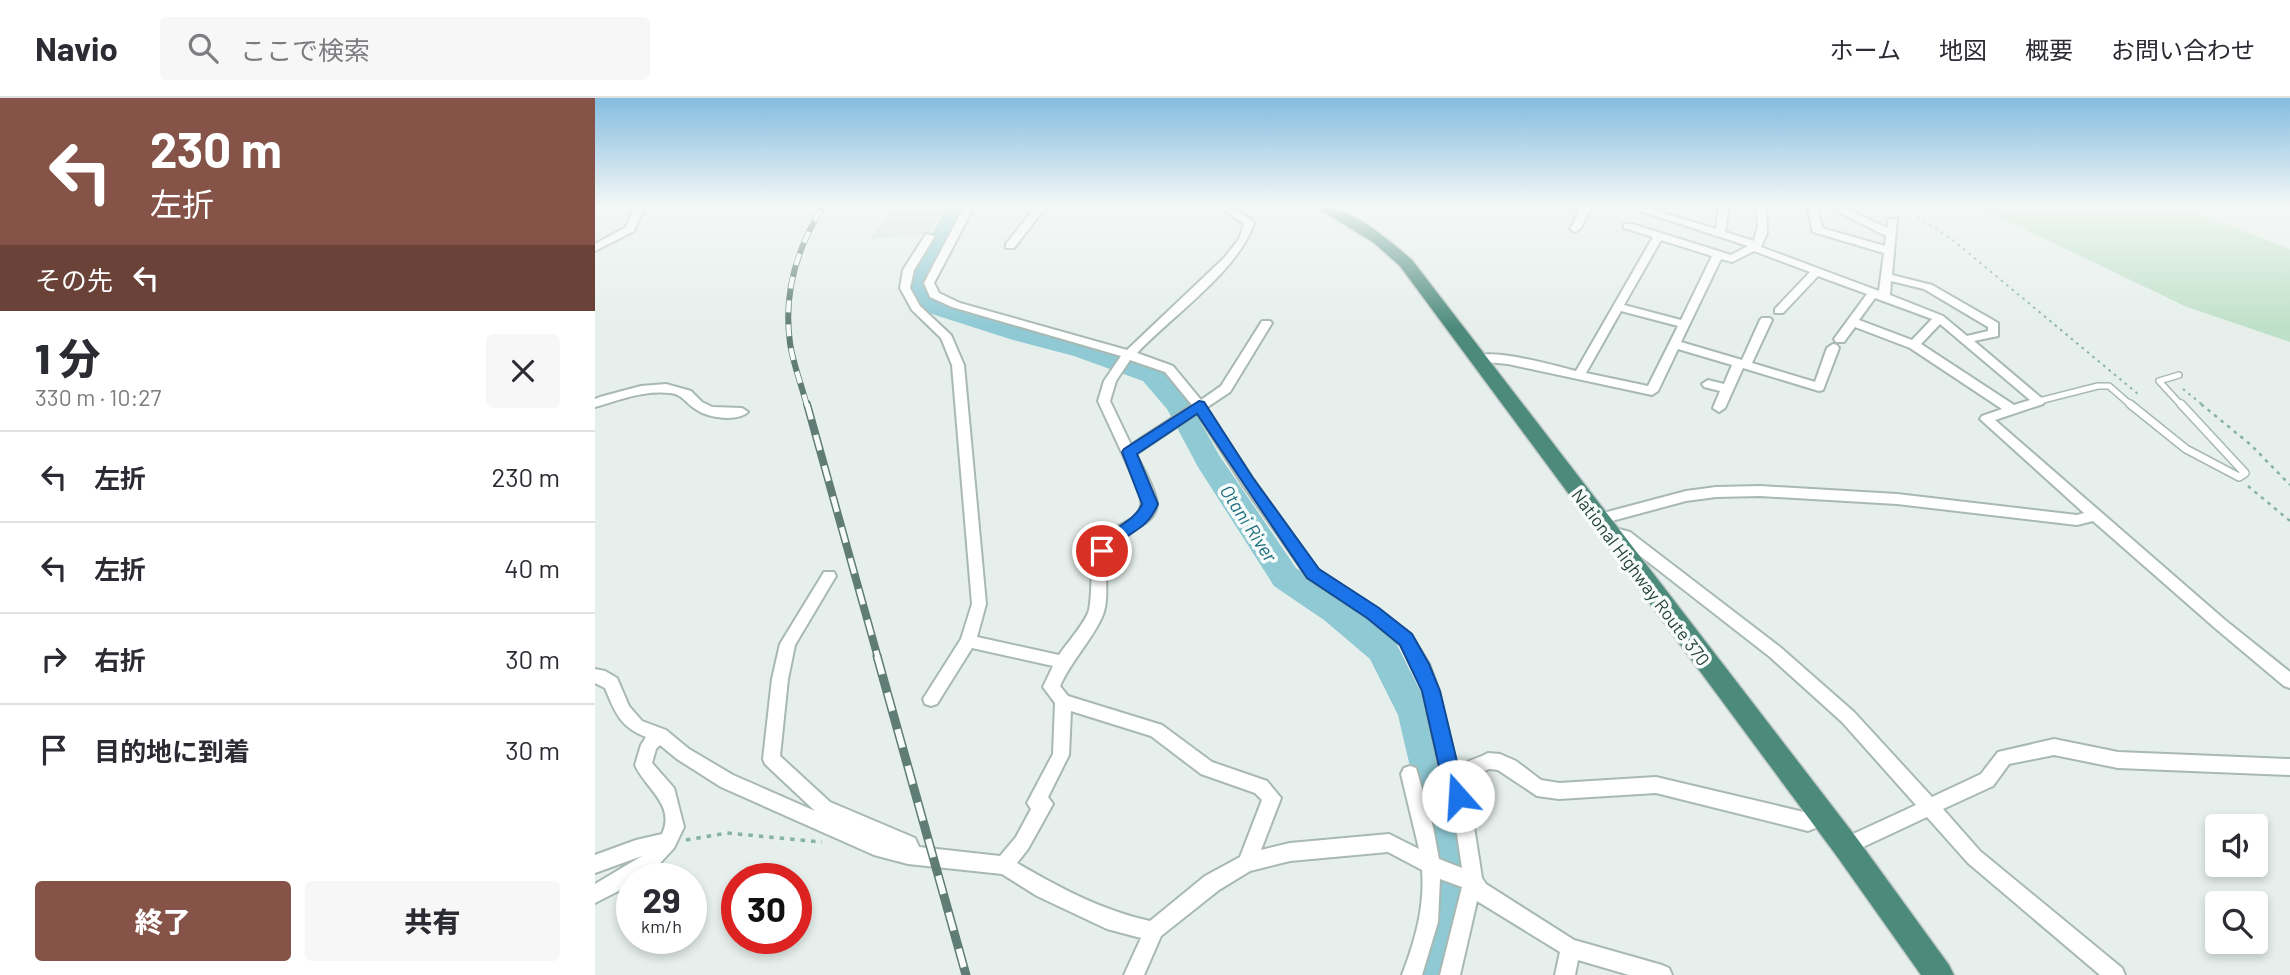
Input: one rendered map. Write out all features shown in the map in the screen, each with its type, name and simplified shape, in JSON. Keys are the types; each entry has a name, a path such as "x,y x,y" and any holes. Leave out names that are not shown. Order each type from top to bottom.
{"highway":[{"name":"National Highway Route 370","path":"1386,246 1406,263 1846,846 1939,975"}],"street":[{"path":"924,246 905,276 904,288 907,299 948,340 950,356 958,365 979,604 968,641 931,699"},
{"path":"948,246 929,283 934,295 956,305 1126,360 1169,369 1199,405 1248,482 1313,574 1373,613 1406,640 1419,661 1431,691 1452,784 1459,788"},
{"path":"1238,246 1126,360 1107,383 1104,401 1150,504 1145,517 1110,539 1102,551 1096,614 1063,662 1051,687 1062,701 1156,730 1207,768 1261,787 1272,799 1247,863"},
{"path":"1579,376 1653,246"},
{"path":"1688,246 1732,259 1756,247"},
{"path":"1753,246 1939,318 2039,401"},
{"path":"1872,246 1889,251"},
{"path":"1675,344 1819,387 1837,344 1853,322 1879,295 1886,277 1890,246"},
{"path":"1478,358 1508,360 1652,391 1718,255"},
{"path":"1779,311 1817,271"},
{"path":"1886,277 1928,287 1994,325 1994,332 1968,340"},
{"path":"1618,307 1684,324"},
{"path":"1914,345 1939,318"},
{"path":"1719,408 1766,320"},
{"path":"1853,322 1914,345 2012,410"},
{"path":"1129,452 1226,389 1266,323"},
{"path":"1708,384 1727,389"},
{"path":"595,403 625,393 671,390 687,394 697,405 709,411 742,412"},
{"path":"2039,401 1986,419 2094,515 2290,681"},
{"path":"1602,525 1670,498 1715,492 1839,495 2077,520 2094,515"},
{"path":"1602,525 1625,536 1775,652 1848,717 1974,857 2115,975"},
{"path":"829,576 788,644 780,679 771,759 824,808 909,844 913,855"},
{"path":"968,641 1063,662"},
{"path":"595,676 611,683 623,711 636,726 660,736 683,754 727,781 874,846 913,855 1004,865 1044,889 1114,922 1154,930"},
{"path":"1004,865 1022,843 1044,804 1037,803 1061,755 1062,701"},
{"path":"597,889 645,867 668,842 675,827 668,794 643,765 649,745 660,736"},
{"path":"1846,846 1987,780 2004,757 2054,747 2118,760 2290,767"},
{"path":"1450,975 1467,880 1459,788 1461,781 1475,767 1488,761 1500,762 1538,788 1559,791 1656,785 1808,822 1822,817"},
{"path":"1410,774 1436,867 1420,955 1412,975"},
{"path":"595,864 636,849 668,842"},
{"path":"1134,975 1154,930 1212,883 1247,863 1290,852 1389,843 1467,880 1479,891 1570,948 1662,975"},
{"path":"1566,975 1570,948"}],"lane":[{"path":"2039,401 2098,386 2109,386 2176,442 2216,468 2239,477 2245,473 2159,381 2179,375"}],"path":[{"path":"1960,246 2145,400"},
{"path":"2169,377 2251,445 2290,485"},
{"path":"2239,477 2290,522"},
{"path":"668,842 727,833 824,842"}],"green space":[{"path":"2059,246 2282,246 2290,249 2290,342 2187,307"}],"waterway":[{"name":"Otani River","path":"936,246 918,280 917,297 937,308 1022,335 1082,350 1152,375 1178,404 1208,460 1285,577 1335,611 1382,649 1415,714 1432,784 1441,847 1447,914 1422,975"}],"railway":[{"path":"803,246 794,271 788,324 791,351 807,406"},
{"path":"807,404 878,658"},
{"path":"877,656 966,975"}],"route":[{"path":"1102,551 1110,539 1145,517 1150,504 1129,452 1199,405 1248,482 1313,574 1391,626 1415,653 1431,691 1452,784 1459,788 1458,796"}]}
